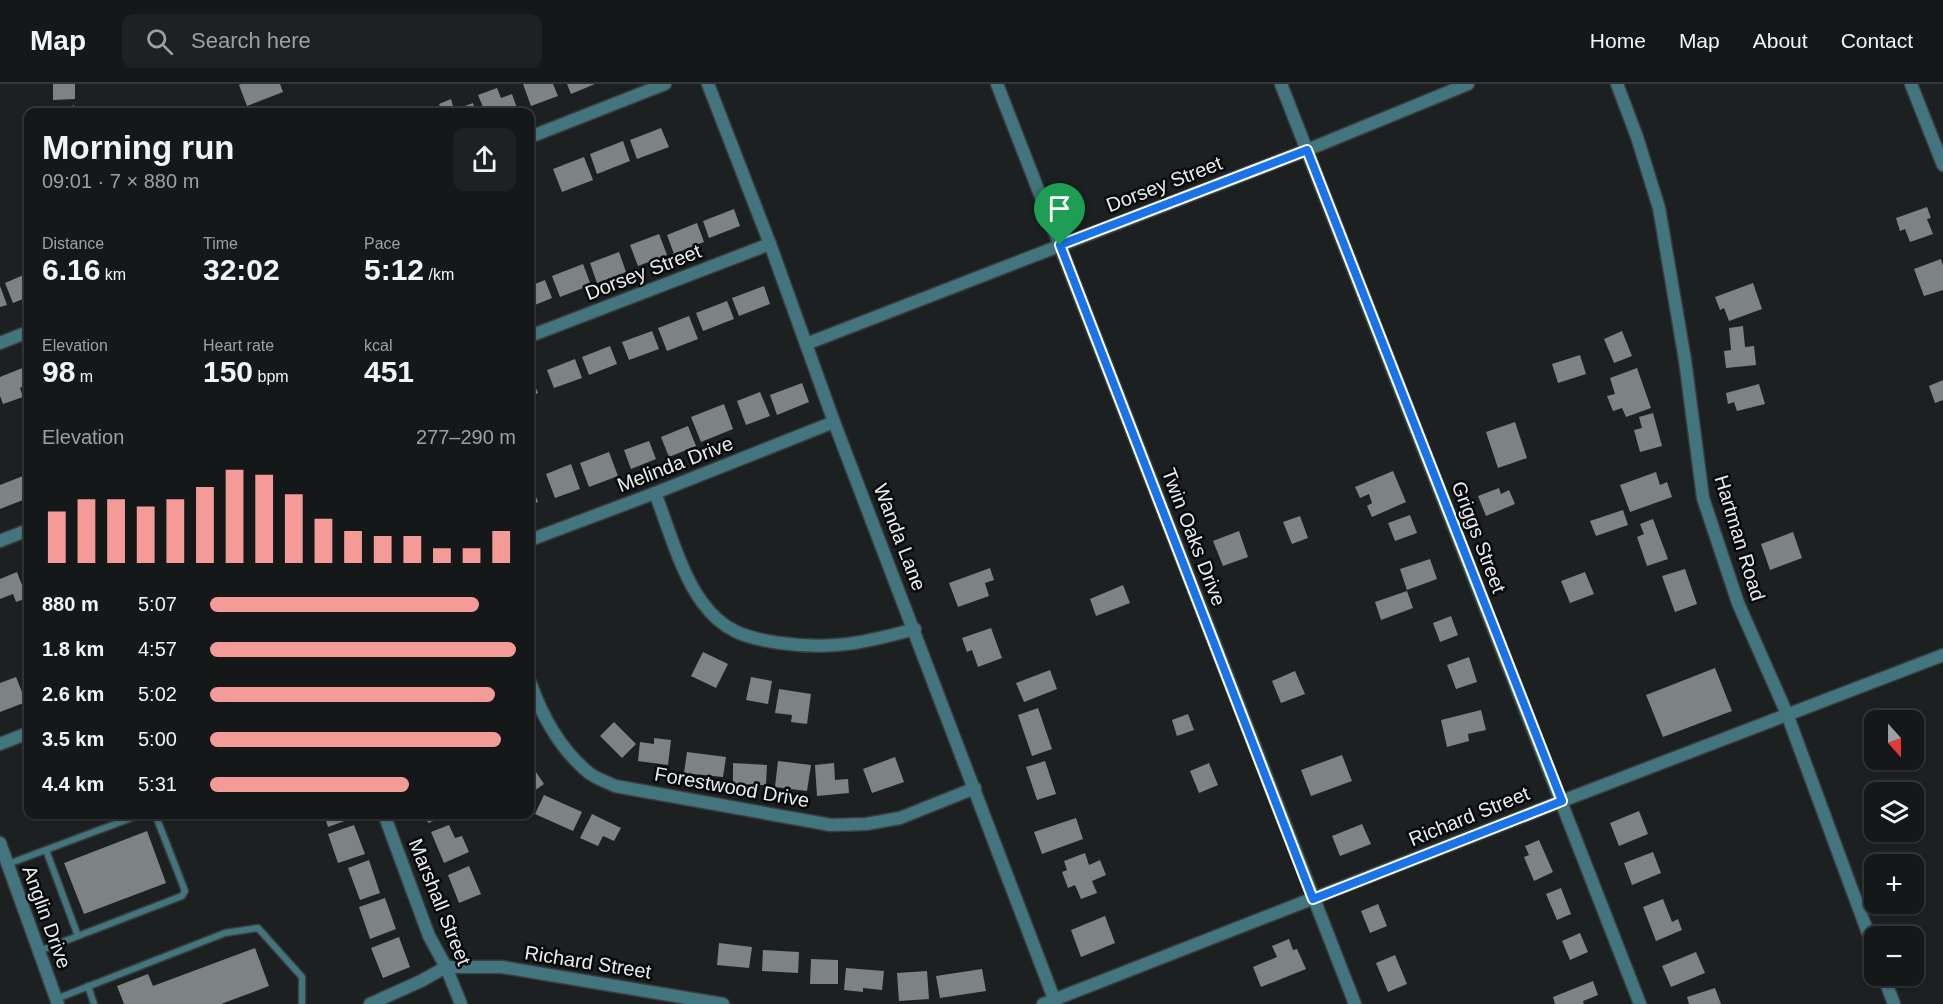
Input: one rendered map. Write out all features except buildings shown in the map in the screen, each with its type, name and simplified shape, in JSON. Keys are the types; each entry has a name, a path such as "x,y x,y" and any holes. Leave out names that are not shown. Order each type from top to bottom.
{"street":[{"path":"534,135 665,84"},
{"name":"Wanda Lane","path":"708,84 770,244 834,422 975,788 1051,1003"},
{"name":"Twin Oaks Drive","path":"997,84 1355,1004"},
{"name":"Griggs Street","path":"1281,84 1640,1004"},
{"name":"Dorsey Street","path":"806,344 1307,150 1468,84"},
{"name":"Hartman Road","path":"1617,84 1637,137 1659,208 1685,360 1704,498 1738,603 1787,714 1865,926"},
{"path":"1911,84 1943,165"},
{"name":"Dorsey Street","path":"534,334 770,244"},
{"path":"0,343 24,334"},
{"name":"Melinda Drive","path":"534,538 834,422"},
{"path":"655,493 686,573 700,600 715,618 735,633 757,640 804,646 838,646 869,641 915,629"},
{"path":"0,541 24,532"},
{"name":"Richard Street","path":"1051,1003 1562,801 1943,655"},
{"name":"Forestwood Drive","path":"534,694 539,708 556,736 573,757 591,774 615,786 831,825 866,824 900,818 975,788"},
{"path":"0,744 24,735"},
{"name":"Marshall Street","path":"386,819 429,936 446,967 461,1004"},
{"name":"Anglin Drive","path":"0,843 57,1001"},
{"path":"370,1004 446,967"},
{"name":"Richard Street","path":"446,967 502,967 723,1004"},
{"path":"1888,986 1894,1004"}],"lane":[{"path":"8,864 128,819"},
{"path":"39,951 182,896 184,891 157,819"},
{"path":"46,850 78,936"},
{"path":"57,1001 88,986 225,933 258,928 302,977 302,1004"},
{"path":"88,986 94,1004"}],"route":[{"path":"1307,150 1562,801 1313,899 1060,245 1307,150"}]}
